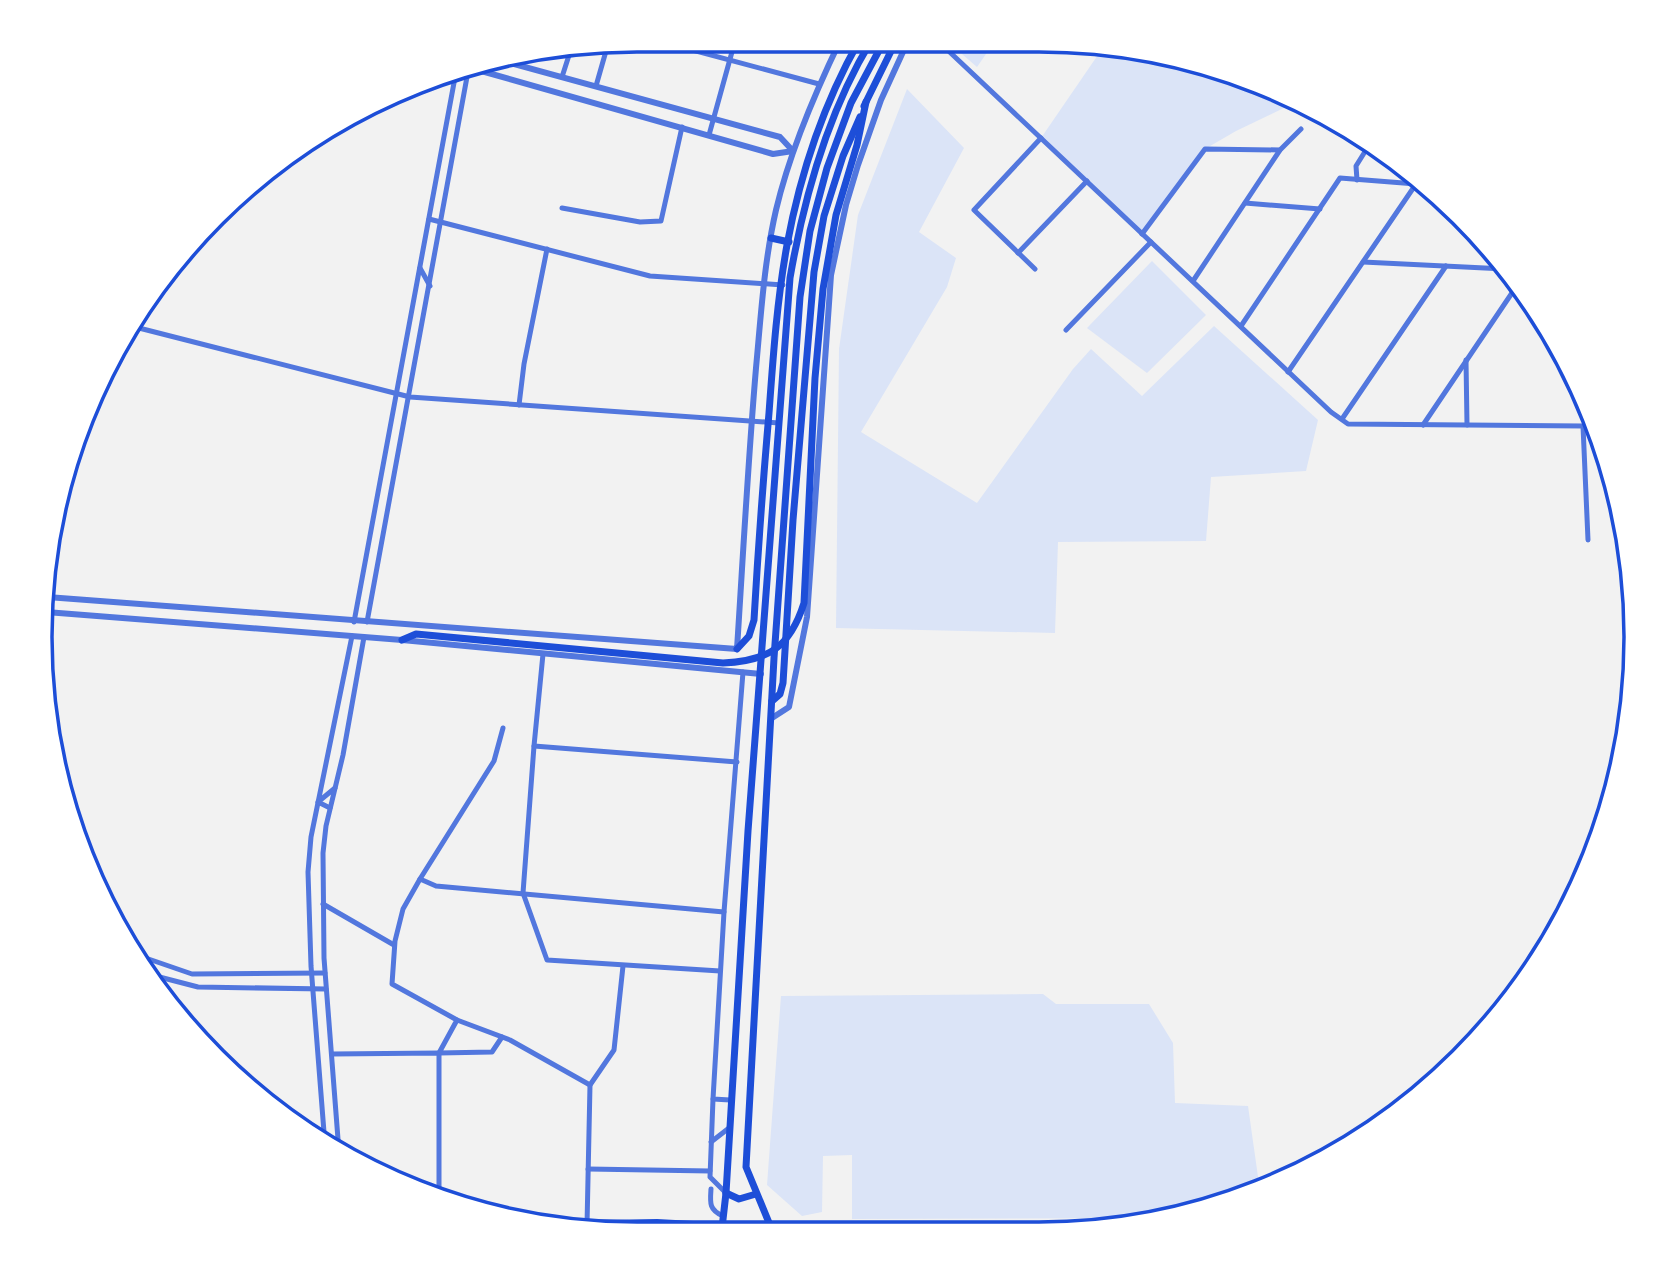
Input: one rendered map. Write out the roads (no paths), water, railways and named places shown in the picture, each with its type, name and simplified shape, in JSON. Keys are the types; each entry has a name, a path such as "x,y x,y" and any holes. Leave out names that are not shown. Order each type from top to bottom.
{"main road":[{"path":"737,649 749,636 754,620 772,377 786,247 795,205 822,122 853,52"},
{"path":"721,1222 726,1193 730,1100 790,286 796,244 818,162 843,96 865,52"},
{"path":"769,1222 746,1167 787,456 800,297 810,231 827,168 851,103 878,52"},
{"path":"772,701 780,694 783,683 810,298 824,216 843,156 891,52"},
{"path":"402,640 416,635 723,663 745,662 780,648 798,623 804,603 823,289 836,215 858,145 866,102"},
{"path":"771,239 796,244"},
{"path":"726,1193 739,1199 757,1194"}],"street":[{"path":"700,52 819,85"},
{"path":"709,135 732,52"},
{"path":"54,598 737,649 751,422 763,285 776,210 793,151 835,52"},
{"path":"772,718 789,707 807,617 831,275 858,165 881,100 903,52"},
{"path":"950,52 1288,372 1348,424 1583,426 1588,540"},
{"path":"596,86 605,54"},
{"path":"562,77 568,57"},
{"path":"518,65 780,137 793,151"},
{"path":"486,72 773,154 793,151"},
{"path":"367,622 467,78"},
{"path":"354,622 454,82"},
{"path":"562,208 640,222 661,221 682,127"},
{"path":"1193,281 1280,150 1301,129"},
{"path":"1035,269 974,210 1041,138"},
{"path":"1142,233 1205,149 1280,150"},
{"path":"1357,180 1356,166 1365,152"},
{"path":"1241,326 1340,178 1407,183"},
{"path":"1018,253 1087,181"},
{"path":"1288,372 1413,188"},
{"path":"1245,203 1320,209"},
{"path":"429,219 650,276 790,286"},
{"path":"1066,330 1151,242"},
{"path":"519,405 524,364 547,249"},
{"path":"1363,262 1492,268"},
{"path":"1342,419 1446,266"},
{"path":"420,267 430,286"},
{"path":"1423,425 1512,294"},
{"path":"141,329 410,397 779,423"},
{"path":"1466,360 1467,425"},
{"path":"53,613 402,640 761,674"},
{"path":"326,1132 311,973 308,872 311,837 352,636"},
{"path":"338,1140 325,973 323,853 364,637"},
{"path":"697,669 699,647"},
{"path":"543,654 523,893 547,960 720,971"},
{"path":"726,1193 710,1177 710,1171 720,971 743,672"},
{"path":"503,728 494,761 404,909 394,946 392,984 457,1020 502,1037 590,1085"},
{"path":"534,746 737,762"},
{"path":"318,802 335,788"},
{"path":"318,802 330,808"},
{"path":"420,879 436,886 724,912"},
{"path":"323,904 394,946"},
{"path":"149,959 192,974 325,973"},
{"path":"587,1220 590,1085 614,1051 623,966"},
{"path":"247,988 248,974"},
{"path":"161,977 198,987 326,989"},
{"path":"439,1187 439,1053 457,1020"},
{"path":"331,1054 492,1052 502,1037"},
{"path":"713,1099 730,1100"},
{"path":"712,1126 729,1128"},
{"path":"711,1142 729,1128"},
{"path":"588,1169 710,1171"},
{"path":"710,1189 710,1205 715,1213 723,1216"}]}
